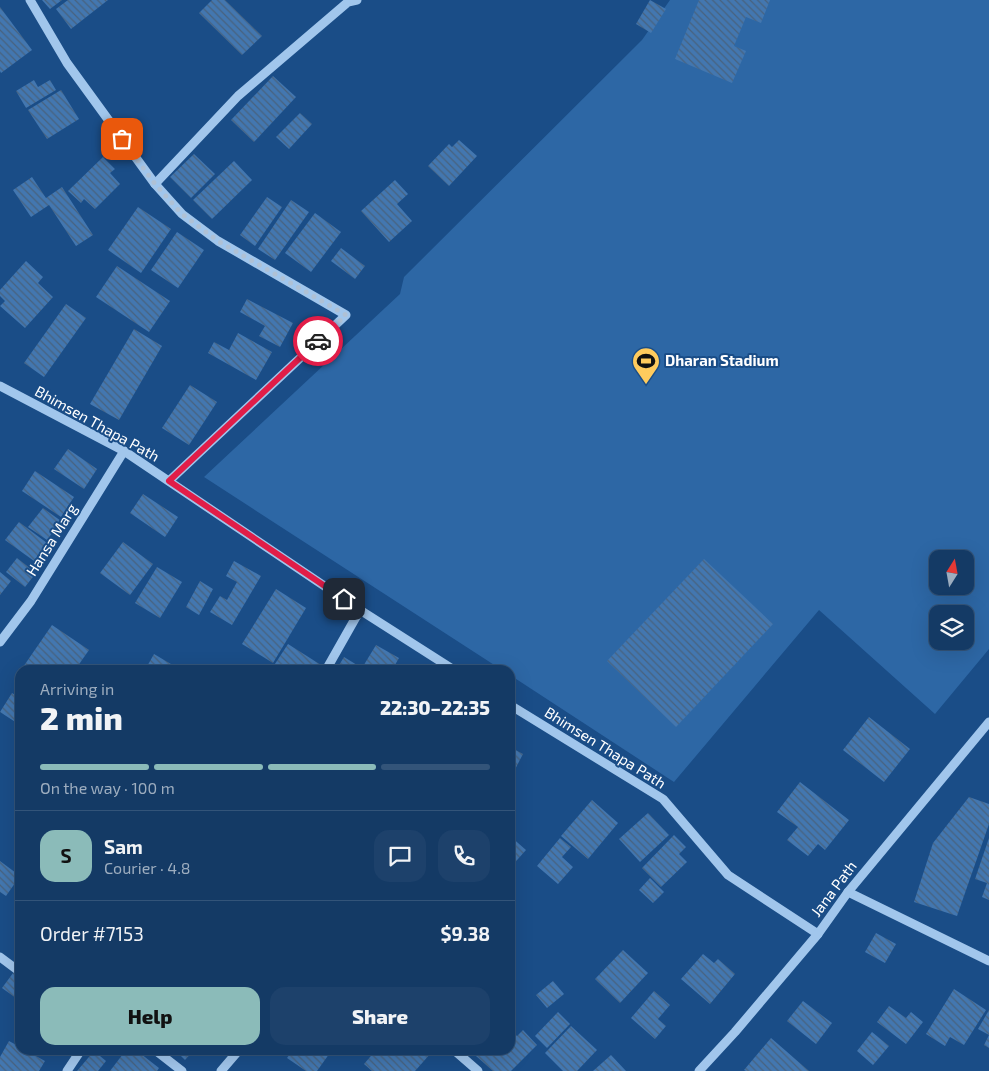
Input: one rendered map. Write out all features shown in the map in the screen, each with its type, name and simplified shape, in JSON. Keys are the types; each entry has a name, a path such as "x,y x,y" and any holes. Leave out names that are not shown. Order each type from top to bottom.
{"street":[{"path":"30,0 67,63 155,184 182,214 218,241 346,315 169,481"},
{"path":"155,184 238,96 348,2 357,0"},
{"name":"Bhimsen Thapa Path","path":"0,386 124,451 360,610 446,665"},
{"name":"Hansa Marg","path":"0,642 31,601 124,451"},
{"path":"329,665 360,610"},
{"name":"Bhimsen Thapa Path","path":"515,708 663,798 728,876 818,934"},
{"name":"Jana Path","path":"699,1071 735,1032 818,934 848,892 989,722"},
{"path":"848,892 989,961"},
{"path":"0,958 15,968"},
{"path":"67,1071 78,1055"},
{"path":"161,1055 182,1071"},
{"path":"221,1071 235,1055"},
{"path":"460,1055 478,1071"}],"shaded area":[{"name":"Dharan Stadium","path":"670,0 989,0 989,649 935,714 819,610 674,782 515,678 515,665 494,665 204,477 400,294 404,277 642,40"}],"building":[{"path":"42,0 62,0 50,9"},
{"path":"68,0 108,0 71,29 56,9"},
{"path":"212,0 225,0 262,36 242,55 199,13"},
{"path":"650,0 666,9 651,33 636,24"},
{"path":"699,0 770,0 761,23 746,17 734,46 746,51 732,83 675,59"},
{"path":"0,7 32,50 1,73 0,71"},
{"path":"273,76 296,97 254,142 231,120"},
{"path":"34,80 38,87 50,80 56,90 26,108 16,91"},
{"path":"61,90 79,119 47,139 28,110"},
{"path":"300,113 312,124 289,149 276,137"},
{"path":"459,140 477,156 449,186 428,166 449,144 452,147"},
{"path":"194,154 215,174 191,198 170,177"},
{"path":"103,157 115,169 110,173 120,184 95,209 84,199 81,203 68,191"},
{"path":"234,161 252,180 212,219 193,200"},
{"path":"32,177 46,198 62,187 93,235 76,246 49,205 31,217 13,190"},
{"path":"395,180 408,194 397,204 412,221 389,242 361,211"},
{"path":"267,197 282,207 255,246 240,235"},
{"path":"291,200 309,212 275,260 258,249"},
{"path":"138,207 171,229 141,273 108,250"},
{"path":"315,213 341,232 311,272 285,253"},
{"path":"177,232 204,250 178,288 151,270"},
{"path":"341,248 365,266 355,279 331,261"},
{"path":"26,261 43,277 38,283 53,297 25,328 0,306 5,301 0,296 0,290"},
{"path":"117,266 170,301 149,332 96,297"},
{"path":"247,299 293,323 280,347 259,336 265,326 240,312"},
{"path":"66,304 86,318 44,377 24,363"},
{"path":"134,329 162,346 119,420 90,404"},
{"path":"238,333 272,352 256,380 208,353 214,342 229,350"},
{"path":"190,385 217,402 189,445 162,428"},
{"path":"68,449 97,469 84,489 54,469"},
{"path":"35,471 74,497 61,517 22,491"},
{"path":"143,494 178,517 165,537 130,513"},
{"path":"43,508 61,521 47,540 28,527"},
{"path":"19,522 47,543 34,561 5,540"},
{"path":"123,542 153,564 130,595 100,573"},
{"path":"17,558 36,573 25,587 6,572"},
{"path":"704,559 773,624 676,727 607,661"},
{"path":"234,561 261,576 232,625 210,612 220,596 227,600 237,582 226,576"},
{"path":"157,567 182,582 160,618 135,603"},
{"path":"0,572 11,581 0,595"},
{"path":"200,581 213,589 199,615 186,607"},
{"path":"276,589 306,608 273,663 242,644"},
{"path":"52,625 89,650 78,665 24,665"},
{"path":"288,644 321,665 274,665"},
{"path":"376,645 399,658 395,665 364,665"},
{"path":"154,654 173,665 148,665"},
{"path":"344,657 357,665 339,665"},
{"path":"12,693 15,695 15,722 0,712"},
{"path":"869,717 910,749 884,782 843,750"},
{"path":"515,750 523,754 515,769"},
{"path":"800,782 849,820 825,850 818,844 808,856 787,840 798,827 777,812"},
{"path":"969,797 989,804 989,824 957,916 914,902 933,843"},
{"path":"592,800 618,823 588,859 561,836"},
{"path":"648,813 669,835 640,862 619,839"},
{"path":"674,835 686,847 679,854 687,862 661,887 642,868"},
{"path":"560,838 571,847 562,857 573,867 558,884 537,866"},
{"path":"989,838 989,900 982,897 987,883 975,879"},
{"path":"515,840 526,850 515,862"},
{"path":"0,861 15,872 15,883 6,896 0,892"},
{"path":"650,878 664,892 653,903 639,890"},
{"path":"876,933 896,944 885,963 865,952"},
{"path":"623,950 648,973 620,1003 595,979"},
{"path":"703,954 714,963 718,959 735,974 710,1004 681,979"},
{"path":"13,973 15,974 15,997 2,988"},
{"path":"553,981 564,994 547,1008 536,995"},
{"path":"954,989 986,1010 964,1045 950,1037 945,1046 926,1034"},
{"path":"654,991 670,1005 658,1019 666,1026 655,1039 631,1018"},
{"path":"803,1001 832,1023 816,1044 787,1021"},
{"path":"889,1006 906,1018 911,1012 923,1022 906,1044 877,1022"},
{"path":"989,1010 989,1035 978,1029"},
{"path":"558,1012 570,1024 547,1048 535,1036"},
{"path":"571,1026 597,1050 577,1071 563,1071 545,1053"},
{"path":"523,1030 537,1045 511,1071 493,1071 476,1056 515,1055 515,1034 517,1036"},
{"path":"872,1032 889,1046 873,1065 857,1051"},
{"path":"989,1035 989,1048 984,1045"},
{"path":"771,1038 809,1071 744,1070"},
{"path":"9,1041 15,1044 15,1055 34,1055 45,1061 39,1071 0,1071 0,1057"},
{"path":"91,1055 99,1055 106,1061 98,1071 77,1071"},
{"path":"122,1055 142,1055 159,1068 157,1071 110,1071"},
{"path":"180,1055 190,1055 185,1060"},
{"path":"289,1055 328,1055 317,1071 306,1071 287,1058"},
{"path":"372,1055 429,1055 415,1071 372,1071 364,1064"},
{"path":"611,1055 626,1071 593,1071"}],"way so far":[{"path":"122,139 155,184 182,214 218,241 346,315 318,341"}],"place":[{"name":"Dharan Stadium","path":"646,385"}],"route":[{"path":"318,341 169,481 344,599"}]}
